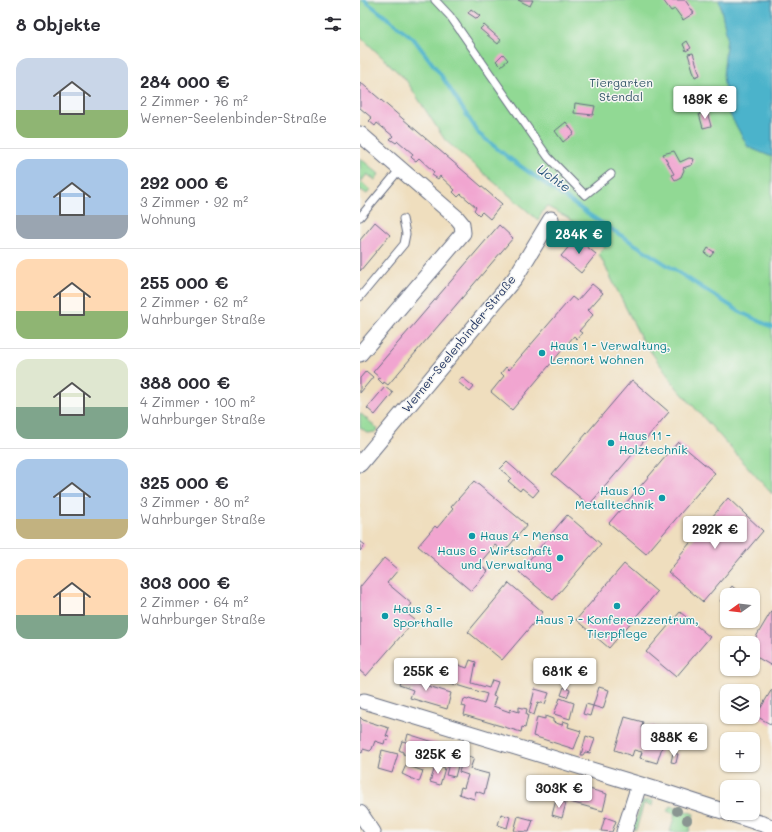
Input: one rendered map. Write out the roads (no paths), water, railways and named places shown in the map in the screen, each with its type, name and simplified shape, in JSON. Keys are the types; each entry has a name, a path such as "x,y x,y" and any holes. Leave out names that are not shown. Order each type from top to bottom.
{"street":[{"path":"360,134 457,218 462,224 463,232 360,354"},
{"name":"Werner-Seelenbinder-Straße","path":"360,464 365,447 515,278 551,219"},
{"path":"364,701 772,827"},
{"path":"624,832 639,785"},
{"path":"360,813 373,832"}],"lane":[{"path":"435,0 450,16 548,157 580,190 586,195 611,174"},
{"path":"360,217 400,169"},
{"path":"360,296 404,244 406,234 403,219"}],"water":[{"path":"719,0 772,0 772,157 748,147 728,111 723,76 727,36"}],"waterway":[{"name":"Uchte","path":"364,0 413,38 441,75 479,134 509,158 591,216 740,312 772,327"}],"place":[{"name":"Haus 1 - Verwaltung, Lernort Wohnen","path":"542,353"},
{"name":"Haus 11 - Holztechnik","path":"611,443"},
{"name":"Haus 10 - Metalltechnik","path":"662,498"},
{"name":"Haus 4 - Mensa","path":"472,536"},
{"name":"Haus 6 - Wirtschaft und Verwaltung","path":"560,558"},
{"name":"Haus 7 - Konferenzzentrum, Tierpflege","path":"617,606"},
{"name":"Haus 3 - Sporthalle","path":"385,616"}],"park label":[{"name":"Tiergarten Stendal","path":"621,90"}]}
